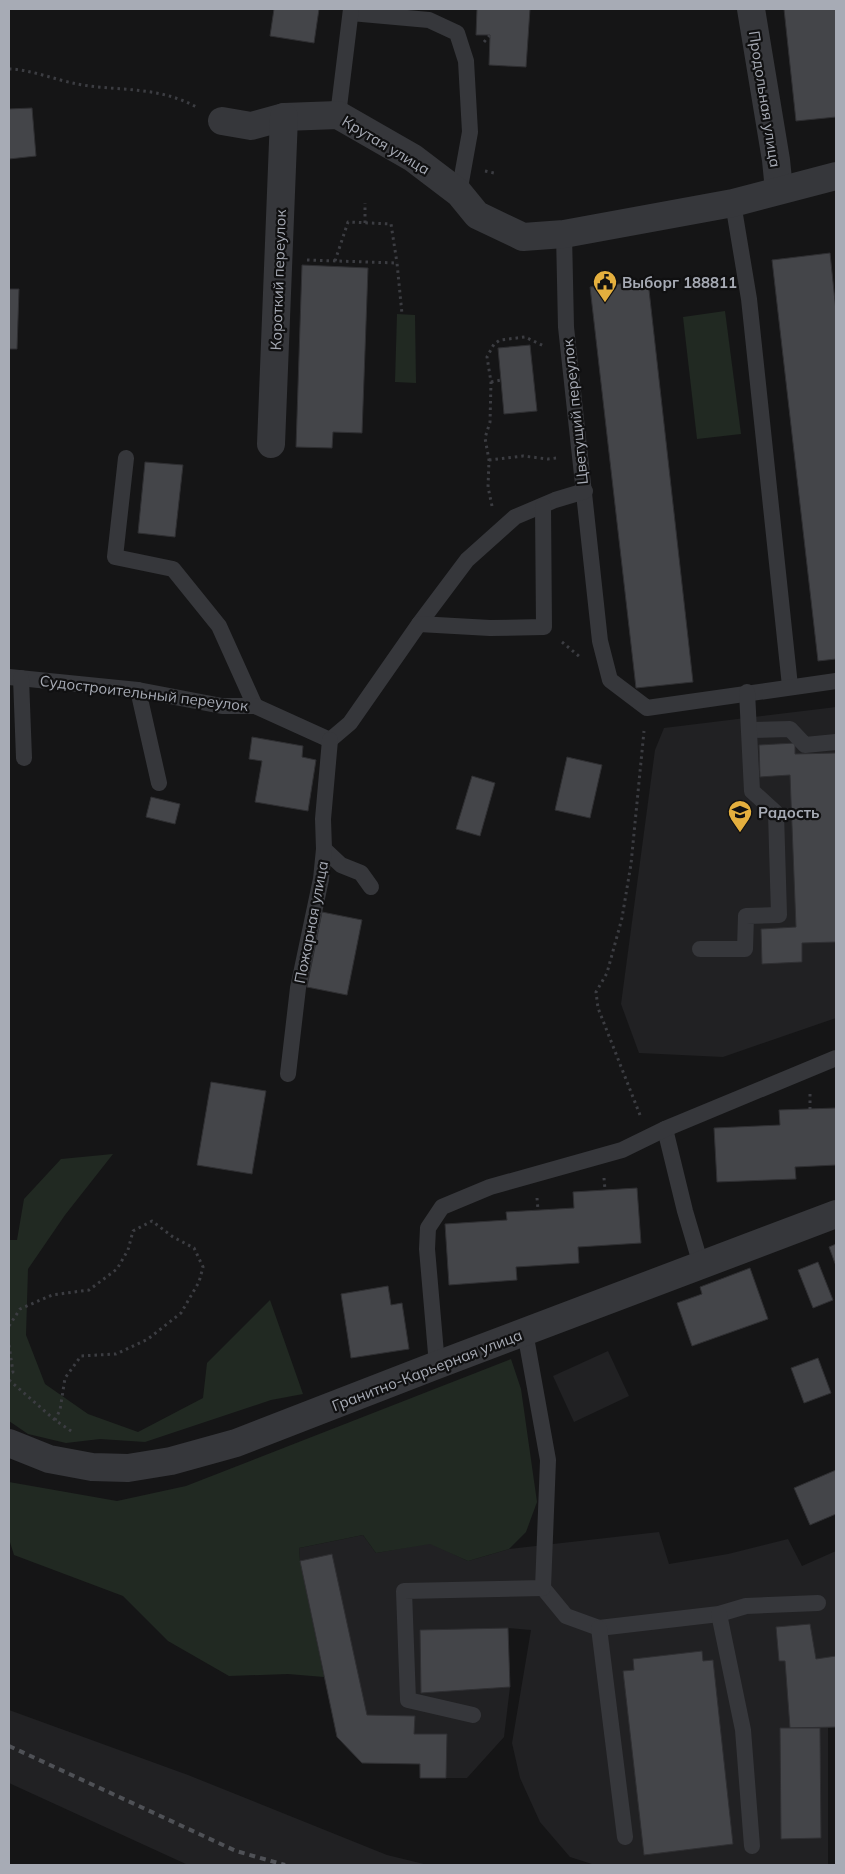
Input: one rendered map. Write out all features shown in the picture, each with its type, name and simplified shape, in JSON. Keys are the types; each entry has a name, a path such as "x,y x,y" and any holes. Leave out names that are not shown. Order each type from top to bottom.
{"street":[{"name":"Продольная улица","path":"750,9 776,160 779,190"},
{"name":"Крутая улица","path":"222,121 251,126 284,117 338,115 413,158 459,193 477,215 523,237 564,234 733,203 836,176"},
{"name":"Короткий переулок","path":"271,444 284,117"},
{"name":"Гранитно-Карьерная улица","path":"9,1443 49,1458 92,1467 128,1468 171,1461 236,1444 437,1365 836,1214"}],"lane":[{"path":"338,115 351,11 429,20 457,33 466,61 470,132 459,193"},
{"path":"733,203 749,299 790,686"},
{"name":"Цветущий переулок","path":"419,624 467,560 515,517 585,491 565,310 564,234"},
{"path":"126,458 115,557 173,569 219,626 254,706"},
{"path":"585,491 600,641 610,680 646,708 747,692 836,681"},
{"path":"330,740 350,723 419,624 490,628 544,627 543,506"},
{"path":"15,677 24,758"},
{"name":"Судостроительный переулок","path":"15,677 138,690 222,706 254,706 330,740"},
{"path":"138,690 159,783"},
{"path":"700,949 746,949 746,916 779,915 776,813 752,791 747,692"},
{"path":"749,730 790,729 805,744 836,742"},
{"name":"Пожарная улица","path":"288,1074 298,988 321,879 324,849 323,819 330,740"},
{"path":"324,849 341,864 361,873 371,887"},
{"path":"437,1365 427,1249 428,1228 442,1207 490,1187 622,1150 665,1129 836,1058"},
{"path":"665,1129 684,1211 701,1266"},
{"path":"525,1332 548,1460 543,1588 566,1616 599,1628 719,1614 746,1606 818,1603"},
{"path":"473,1715 408,1700 404,1591 543,1588"},
{"path":"719,1614 744,1730 752,1846"},
{"path":"599,1628 625,1837"}],"path":[{"path":"9,69 78,85 145,90 188,102 222,121"},
{"path":"365,203 365,223"},
{"path":"335,261 348,222 391,224 402,314"},
{"path":"311,260 397,263"},
{"path":"499,531 488,487 488,460 485,438 490,422 491,382 487,357 494,344 500,340 525,337 569,358"},
{"path":"491,382 501,380"},
{"path":"488,460 523,456 548,459 580,456"},
{"path":"646,708 631,864 622,918 607,973 596,992 598,1008 648,1137"},
{"path":"9,1326 20,1309 52,1295 89,1290 117,1269 128,1250 133,1231 152,1221 173,1237 194,1248 204,1267 199,1282 181,1314 148,1340 116,1354 81,1356 65,1378 60,1410 55,1420"},
{"path":"9,1345 13,1372 9,1373"},
{"path":"9,1380 55,1420 78,1436"}],"shaded area":[{"path":"725,311 741,434 697,439 683,317"},
{"path":"397,314 415,315 416,383 395,382"},
{"name":"Радость","path":"836,707 836,1018 723,1057 639,1053 621,1004 655,750 664,728"},
{"path":"113,1154 65,1215 28,1269 26,1335 45,1384 88,1414 138,1432 203,1398 207,1363 270,1300 303,1394 271,1400 145,1442 100,1439 66,1443 28,1434 9,1421 9,1240 17,1240 24,1199 61,1159"},
{"path":"608,1351 629,1396 574,1422 553,1376"},
{"path":"511,1359 521,1389 537,1502 526,1532 509,1549 468,1561 430,1544 376,1553 363,1535 299,1548 324,1677 288,1674 229,1676 168,1641 123,1596 14,1555 9,1539 9,1482 117,1501 186,1486"},
{"path":"659,1532 669,1564 728,1554 788,1539 802,1566 836,1551 836,1727 828,1728 828,1865 595,1865 570,1857 540,1822 520,1778 512,1743 531,1630 508,1628 510,1687 504,1737 467,1778 420,1778 419,1764 362,1763 337,1737 300,1561 299,1548 363,1535 376,1553 430,1543 468,1561 509,1549"},
{"path":"9,1710 188,1775 387,1855 428,1865 188,1865 9,1783"}],"building":[{"path":"274,9 319,9 314,43 270,36"},
{"path":"477,9 530,9 526,67 489,65 490,35 476,35"},
{"path":"784,9 836,9 836,117 796,121"},
{"path":"32,108 36,156 9,159 9,109"},
{"path":"830,253 836,311 836,659 818,661 772,260"},
{"path":"302,265 368,268 362,433 333,432 332,448 296,447"},
{"path":"648,281 693,682 636,688 590,287"},
{"path":"9,289 19,289 17,349 9,349"},
{"path":"530,345 537,411 504,414 498,348"},
{"path":"145,462 183,465 175,537 138,533"},
{"path":"252,737 303,746 302,757 316,760 308,811 255,802 262,761 249,759"},
{"path":"795,743 795,754 836,753 836,942 802,943 802,962 762,964 761,929 796,927 790,775 760,777 759,745"},
{"path":"567,757 602,765 590,818 555,810"},
{"path":"472,776 495,783 480,836 456,829"},
{"path":"151,797 180,804 175,824 146,817"},
{"path":"322,912 362,920 347,995 307,987"},
{"path":"211,1082 266,1091 252,1174 197,1165"},
{"path":"836,1108 836,1165 795,1167 796,1179 717,1182 714,1128 780,1125 779,1110"},
{"path":"637,1188 641,1243 578,1247 579,1263 516,1267 517,1280 449,1285 445,1224 507,1220 506,1212 574,1208 573,1192"},
{"path":"836,1244 836,1266 829,1247"},
{"path":"818,1262 833,1300 813,1308 798,1270"},
{"path":"750,1268 768,1319 692,1346 677,1303 702,1294 700,1287"},
{"path":"388,1286 391,1305 402,1303 409,1349 351,1358 341,1294"},
{"path":"818,1358 831,1393 804,1403 791,1368"},
{"path":"836,1470 836,1514 810,1525 794,1488"},
{"path":"332,1554 367,1715 415,1716 414,1734 447,1734 446,1778 420,1778 420,1764 362,1763 337,1737 300,1561"},
{"path":"810,1624 816,1659 836,1656 836,1727 790,1728 785,1661 779,1661 776,1627"},
{"path":"508,1628 510,1687 421,1693 420,1630"},
{"path":"702,1651 703,1661 713,1660 733,1844 644,1855 623,1671 634,1670 633,1659"},
{"path":"780,1728 820,1728 821,1838 781,1839"}],"railway":[{"path":"9,1746 236,1851 285,1865"}],"place":[{"name":"Выборг 188811","path":"605,303"},
{"name":"Радость","path":"740,833"}]}
